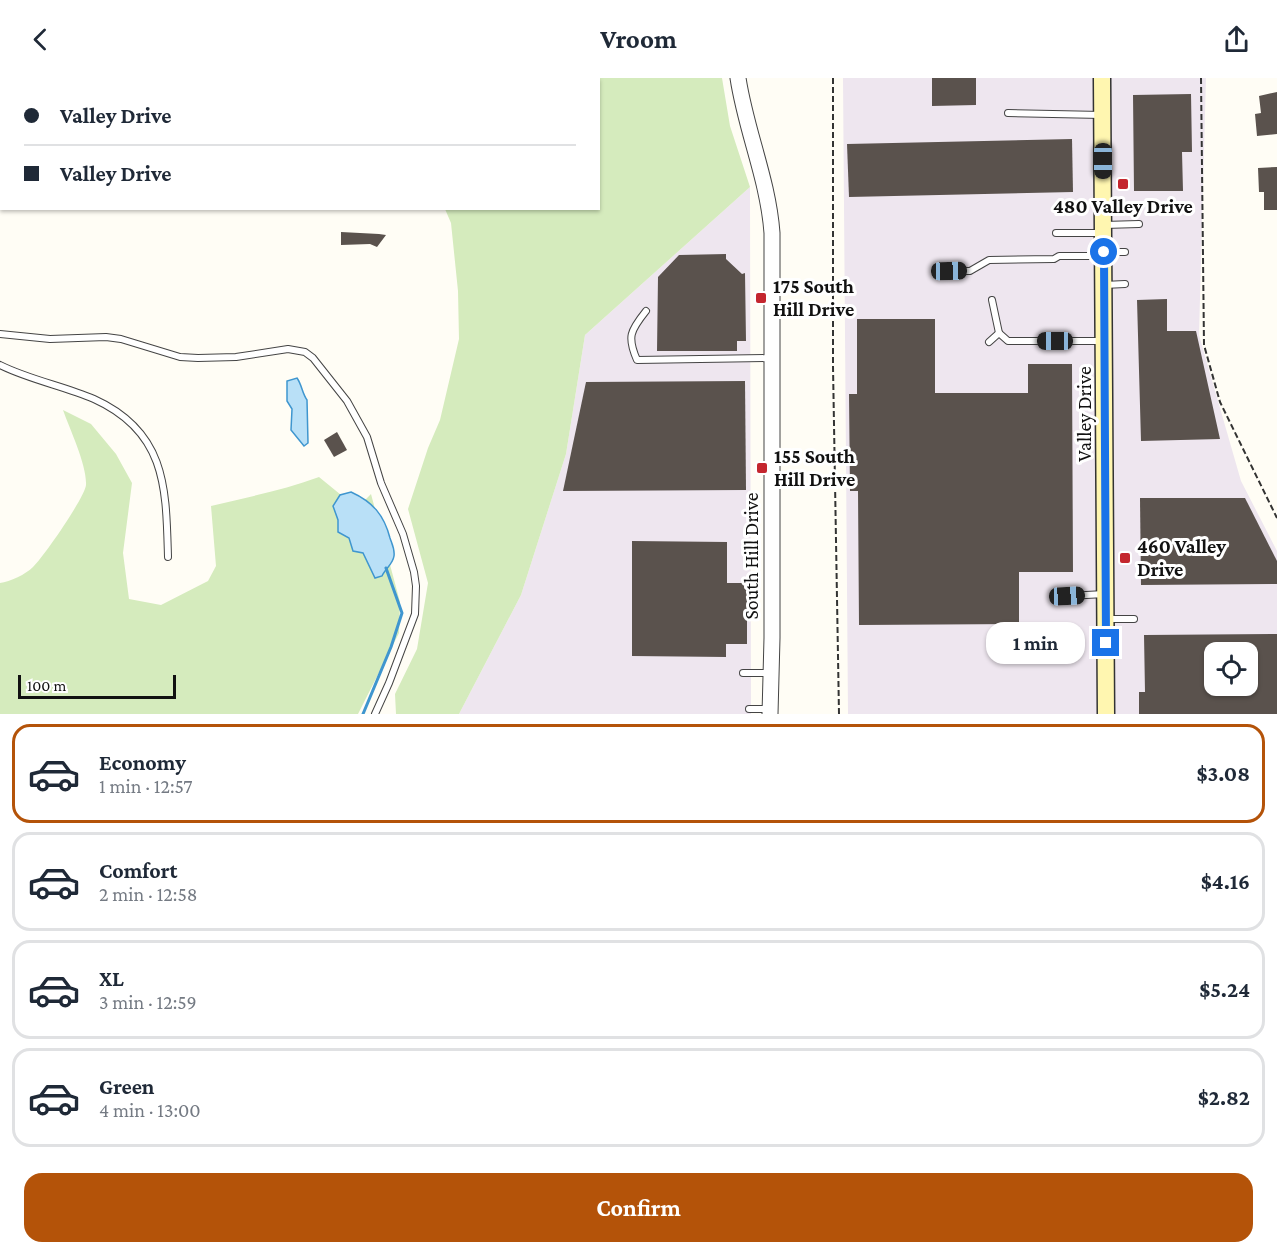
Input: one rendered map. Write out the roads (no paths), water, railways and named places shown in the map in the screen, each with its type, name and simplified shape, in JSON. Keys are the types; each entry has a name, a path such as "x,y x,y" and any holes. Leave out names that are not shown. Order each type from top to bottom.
{"main road":[{"name":"Valley Drive","path":"1102,78 1107,714"}],"street":[{"name":"South Hill Drive","path":"738,78 747,122 764,177 770,210 772,244 772,673 770,712"}],"lane":[{"path":"1008,113 1103,115"},
{"path":"1056,233 1139,225"},
{"path":"949,271 970,271 988,260 1054,260 1059,256 1125,252"},
{"path":"1104,285 1125,284"},
{"path":"992,300 999,333 1008,341 1104,341"},
{"path":"646,311 633,327 630,343 637,360 772,358"},
{"path":"989,342 999,333"},
{"path":"0,334 50,339 105,337 121,339 180,357 236,357 288,349 305,352 313,358 358,418 374,454 381,483 395,512 414,572 416,600 412,624 375,714"},
{"path":"0,364 27,377 95,400 125,418 137,429 155,457 163,479 167,503 168,557"},
{"path":"1067,596 1106,594"},
{"path":"1106,619 1134,619"},
{"path":"743,673 772,673"},
{"path":"749,710 770,712"}],"water":[{"path":"297,378 307,400 308,443 304,446 291,430 292,409 287,401 287,381"},
{"path":"351,492 366,500 376,510 388,530 394,556 382,576 375,578 363,553 353,551 349,538 338,532 338,520 333,506 340,495"}],"waterway":[{"path":"363,714 391,647 402,613 386,568"}],"place":[{"name":"480 Valley Drive","path":"1123,184"},
{"name":"175 South Hill Drive","path":"761,298"},
{"name":"155 South Hill Drive","path":"762,468"},
{"name":"460 Valley Drive","path":"1125,558"}]}
